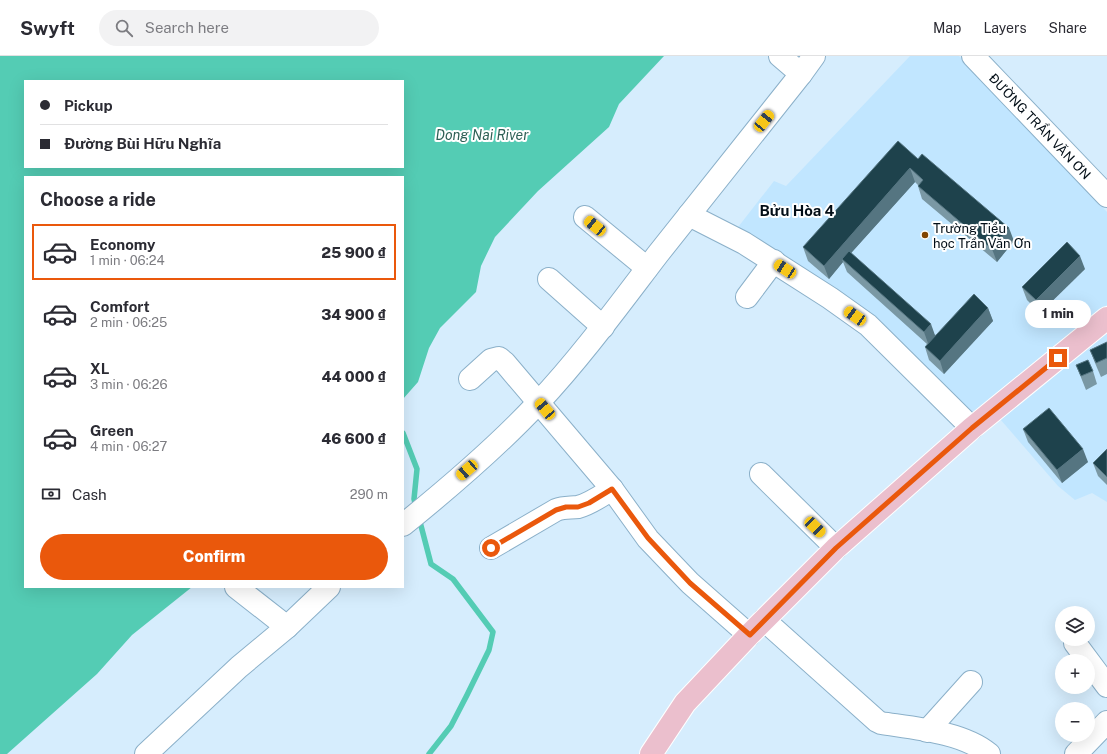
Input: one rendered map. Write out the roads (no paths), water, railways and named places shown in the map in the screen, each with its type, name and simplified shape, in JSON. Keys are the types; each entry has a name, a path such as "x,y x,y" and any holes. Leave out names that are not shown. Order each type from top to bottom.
{"main road":[{"path":"651,754 685,703 757,627 836,548 972,428 1107,318"}],"street":[{"path":"780,56 801,74"},
{"path":"404,524 500,442 539,402 602,327 814,56"},
{"name":"ĐƯỜNG TRẦN VĂN ƠN","path":"973,56 1107,196"},
{"path":"689,215 744,243 774,261 868,325 972,428"},
{"path":"585,217 647,268"},
{"path":"748,297 774,261"},
{"path":"549,279 602,327"},
{"path":"470,379 492,360 499,358 505,363 612,489 648,538 690,583 757,627 877,721 967,740 989,754"},
{"path":"761,474 836,548"},
{"path":"491,548 556,510 566,507 578,507 589,503 612,489"},
{"path":"237,588 287,627"},
{"path":"146,754 239,667 287,627 328,588"},
{"path":"1077,646 1107,686"},
{"path":"927,731 971,682"},
{"path":"1076,754 1107,722"}],"water":[{"name":"Dong Nai River","path":"0,56 664,56 619,104 609,127 538,191 495,237 481,266 476,292 440,328 429,348 418,382 404,398 404,176 24,176 24,588 191,588 132,635 97,674 7,754 0,754"}],"waterway":[{"path":"404,436 417,469 414,499 416,508"},
{"path":"419,518 431,564 453,579 493,632 489,650 451,726 429,754"}],"place":[{"name":"Trường Tiểu học Trần Văn Ơn","path":"925,235"}],"district":[{"name":"Bửu Hòa 4","path":"797,210"}]}
